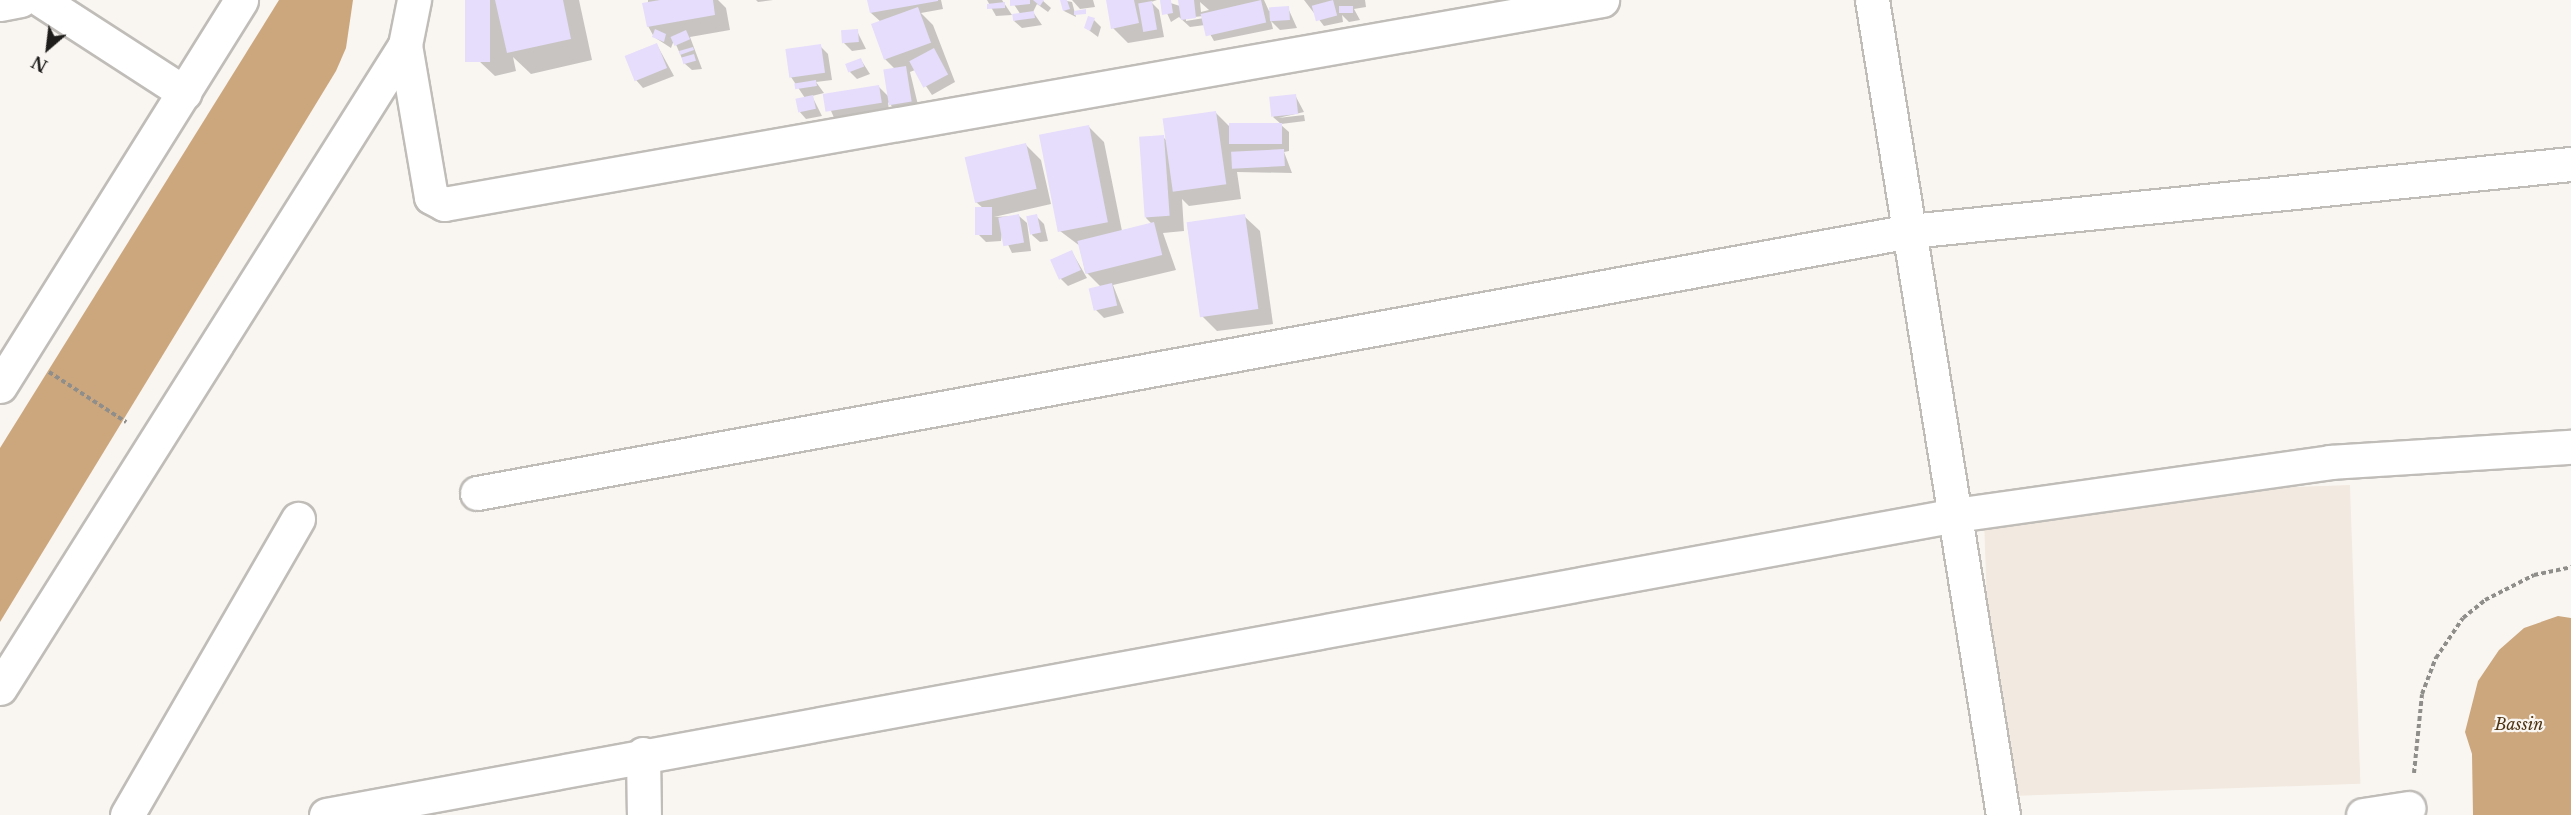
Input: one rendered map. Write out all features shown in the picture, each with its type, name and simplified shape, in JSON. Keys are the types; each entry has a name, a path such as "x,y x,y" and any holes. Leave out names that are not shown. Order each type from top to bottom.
{"street":[{"path":"0,4 21,0"},
{"path":"41,0 184,93"},
{"path":"0,386 241,0"},
{"path":"0,688 405,45 414,0"},
{"path":"405,45 431,197 444,204 1602,0"},
{"path":"1872,0 2002,815"},
{"path":"477,493 1910,231 2571,164"},
{"path":"326,815 643,754 1955,515 2330,462 2571,447"},
{"path":"127,815 298,519"},
{"path":"643,754 644,815"},
{"path":"2363,815 2408,808"}],"path":[{"path":"47,372 125,421"},
{"path":"2408,808 2422,694 2436,658 2463,618 2485,600 2534,575 2571,567"}],"shaded area":[{"path":"2350,485 2360,784 1994,797 1983,498"}],"water":[{"path":"279,0 353,0 346,48 336,71 0,622 0,448"},
{"name":"Bassin","path":"2558,616 2571,618 2571,815 2473,815 2472,754 2465,732 2478,681 2499,650 2524,628"}],"building":[{"path":"465,0 490,0 490,62 465,62"},
{"path":"495,0 563,0 571,39 507,53"},
{"path":"660,0 713,0 715,15 647,27 642,3"},
{"path":"867,0 938,0 938,1 870,13"},
{"path":"1010,0 1030,0 1030,4 1010,6"},
{"path":"1033,0 1044,0 1040,6"},
{"path":"1060,0 1067,0 1070,9 1063,11"},
{"path":"1106,0 1134,0 1139,23 1111,29"},
{"path":"1160,0 1171,0 1173,13 1162,15"},
{"path":"1178,0 1194,0 1196,18 1181,20"},
{"path":"1261,0 1266,22 1206,36 1201,14"},
{"path":"1333,0 1337,15 1316,21 1312,6"},
{"path":"1152,1 1157,30 1143,32 1138,3"},
{"path":"1005,2 1005,8 987,9 987,4"},
{"path":"1289,6 1290,20 1270,21 1269,7"},
{"path":"1339,6 1353,6 1353,13 1339,13"},
{"path":"918,7 931,43 884,60 871,24"},
{"path":"1086,9 1086,14 1074,15 1074,11"},
{"path":"1034,11 1035,18 1013,21 1012,14"},
{"path":"1088,16 1095,18 1090,31 1084,28"},
{"path":"655,29 666,34 664,42 652,37"},
{"path":"858,29 859,42 842,43 841,30"},
{"path":"686,30 690,39 675,46 670,37"},
{"path":"657,43 667,68 635,81 625,56"},
{"path":"821,44 825,73 789,78 785,49"},
{"path":"693,47 694,50 680,55 679,51"},
{"path":"934,48 948,74 923,88 909,61"},
{"path":"694,54 696,61 683,64 682,58"},
{"path":"861,58 864,66 848,72 845,64"},
{"path":"906,66 912,102 889,105 883,70"},
{"path":"816,80 817,86 795,89 794,83"},
{"path":"879,85 882,103 826,112 823,94"},
{"path":"1296,94 1298,114 1271,117 1269,97"},
{"path":"813,95 816,109 798,112 795,99"},
{"path":"1216,111 1226,184 1173,192 1163,119"},
{"path":"1229,123 1282,123 1282,144 1229,144"},
{"path":"1089,125 1108,222 1058,232 1039,135"},
{"path":"1164,135 1170,216 1145,218 1139,137"},
{"path":"1026,143 1037,189 975,203 965,157"},
{"path":"1284,149 1285,166 1232,169 1231,152"},
{"path":"975,207 992,207 992,235 975,235"},
{"path":"1019,214 1024,243 1003,246 998,218"},
{"path":"1037,214 1041,233 1030,235 1026,216"},
{"path":"1245,214 1258,309 1200,317 1187,222"},
{"path":"1154,222 1162,255 1086,274 1077,241"},
{"path":"1072,250 1081,270 1059,280 1050,260"},
{"path":"1112,283 1117,305 1094,311 1089,288"}]}
